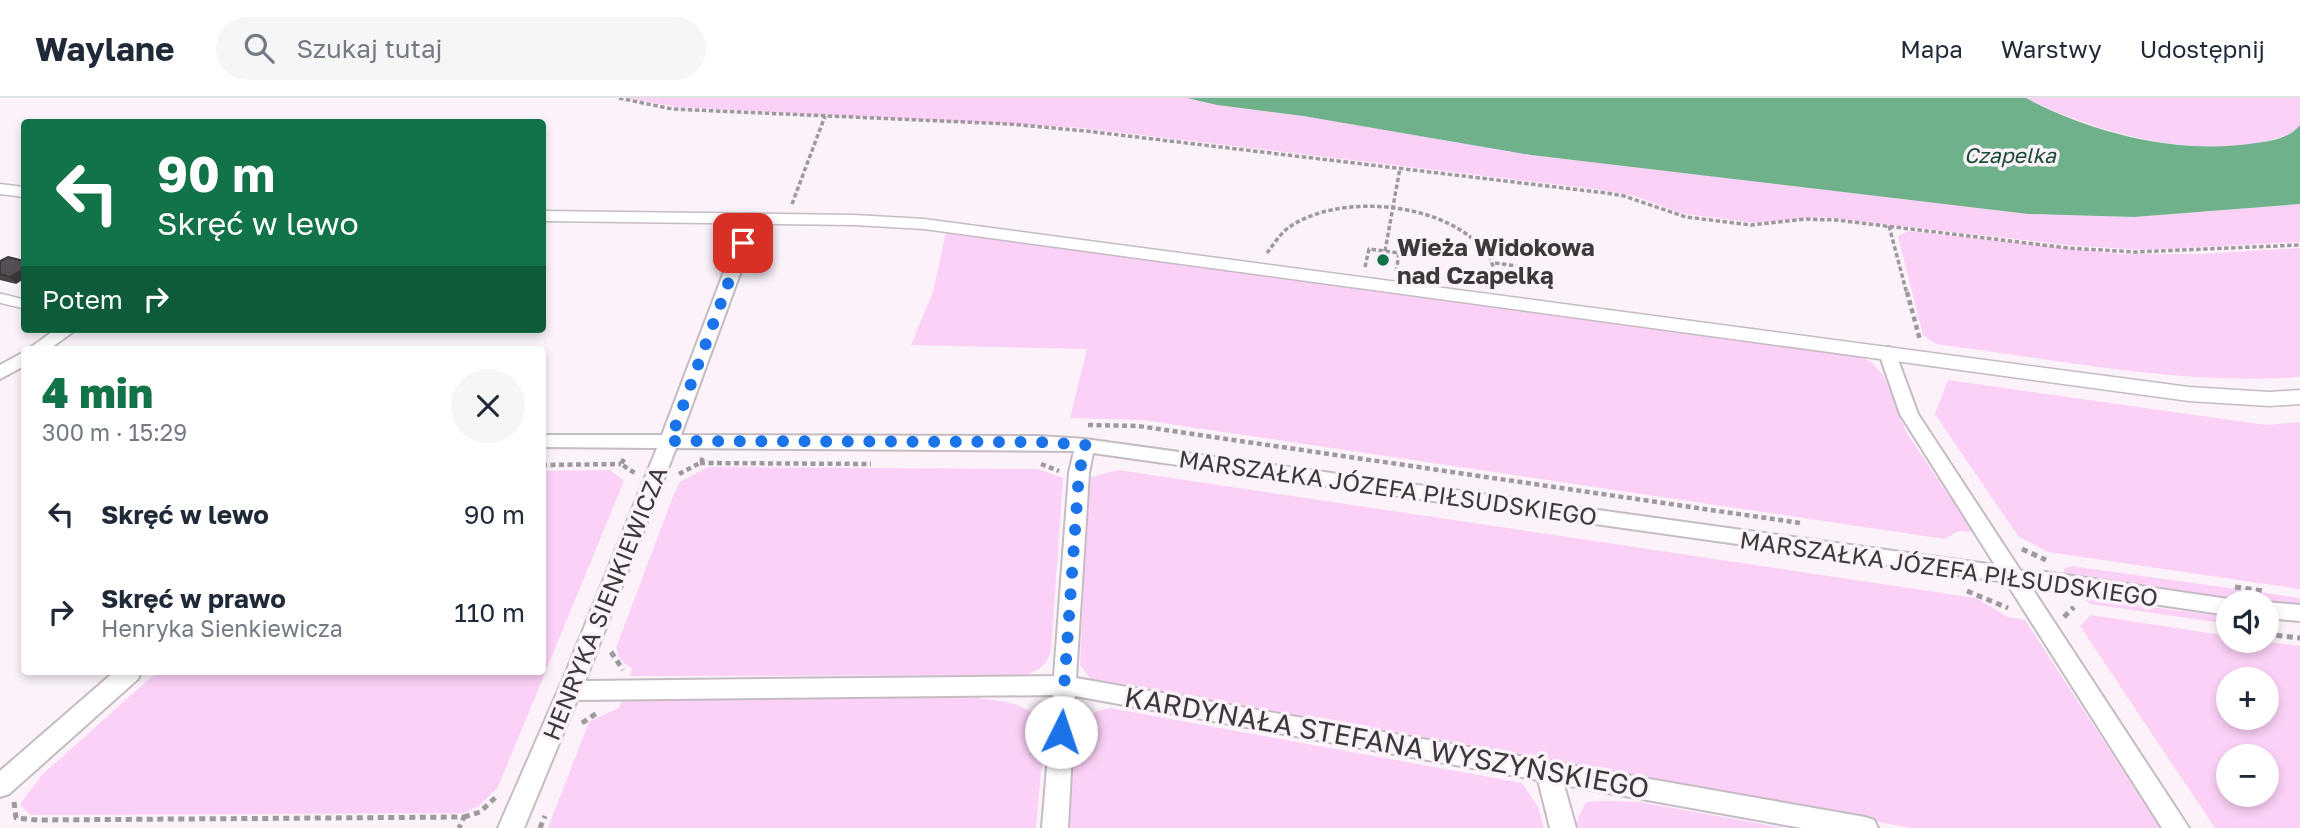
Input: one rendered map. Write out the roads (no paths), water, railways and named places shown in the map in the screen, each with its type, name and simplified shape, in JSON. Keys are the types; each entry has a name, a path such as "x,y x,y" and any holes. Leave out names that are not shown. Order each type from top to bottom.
{"street":[{"path":"0,189 21,192"},
{"path":"546,216 924,224 2189,394 2269,399 2300,397"},
{"name":"HENRYKA SIENKIEWICZA","path":"511,828 570,691 670,441 752,219"},
{"path":"42,346 62,333"},
{"path":"1888,353 1909,414 2176,828"},
{"path":"0,373 21,360"},
{"name":"MARSZAŁKA JÓZEFA PIŁSUDSKIEGO","path":"546,441 1039,442 1086,445 2012,575"},
{"path":"1055,828 1079,473 1086,445"},
{"name":"MARSZAŁKA JÓZEFA PIŁSUDSKIEGO","path":"2045,580 2216,605"},
{"path":"2279,611 2300,613"},
{"path":"7,780 127,675"},
{"name":"KARDYNAŁA STEFANA WYSZYŃSKIEGO","path":"570,691 1065,685 1865,828"},
{"path":"1548,771 1563,828"}],"lane":[{"path":"2,300 21,303"},
{"name":"MARSZAŁKA JÓZEFA PIŁSUDSKIEGO","path":"2012,575 2045,580"}],"water":[{"name":"Czapelka","path":"1187,98 2026,98 2080,122 2138,139 2168,144 2227,146 2256,143 2286,136 2300,125 2300,204 2134,217 2028,214 1531,155"}],"place":[{"name":"Wieża Widokowa nad Czapelką","path":"1383,260"}]}
